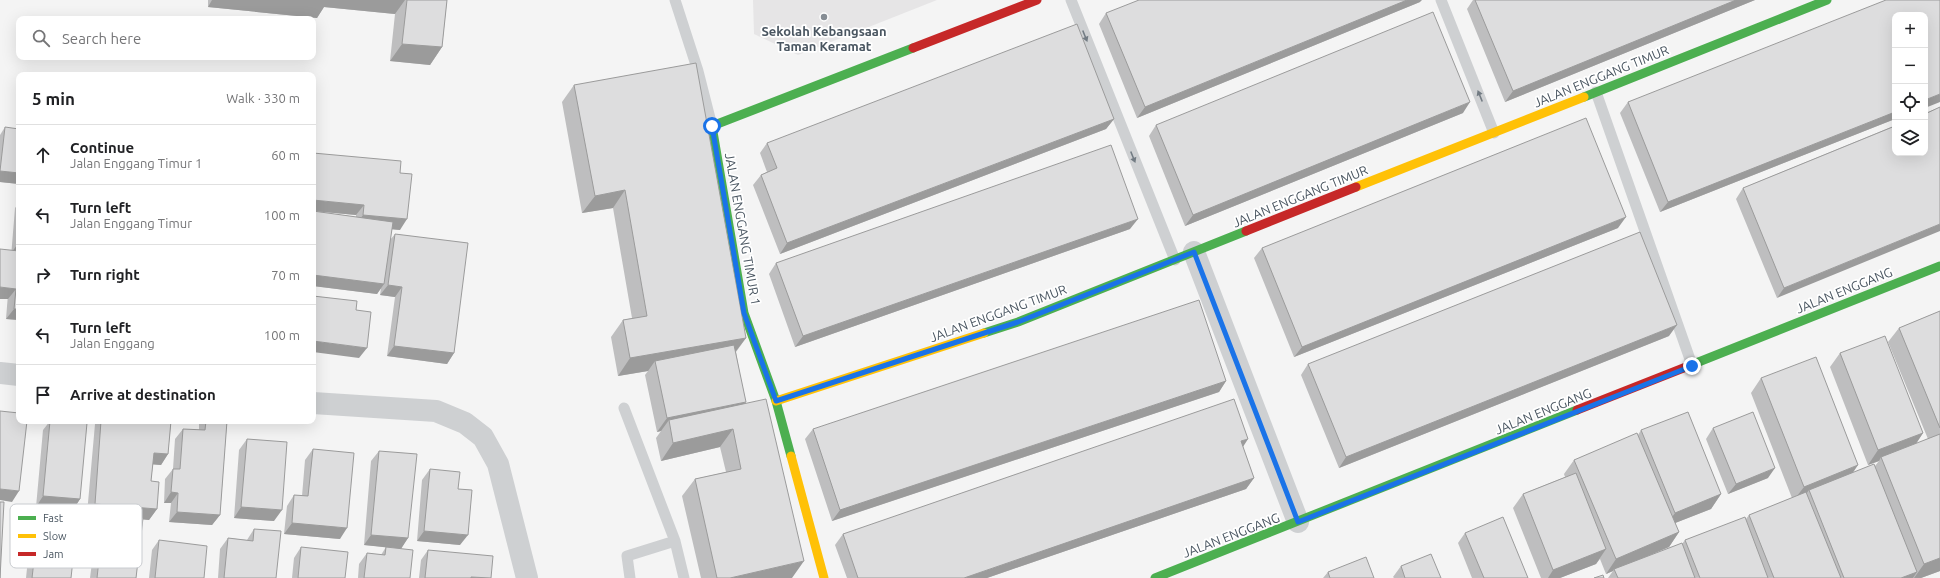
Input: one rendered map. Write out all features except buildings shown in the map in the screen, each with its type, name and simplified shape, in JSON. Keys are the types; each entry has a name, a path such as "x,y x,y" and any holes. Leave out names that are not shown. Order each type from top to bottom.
{"street":[{"path":"712,126 1037,0"},
{"name":"JALAN ENGGANG TIMUR","path":"776,401 1018,322 1827,0"},
{"name":"JALAN ENGGANG TIMUR 1","path":"712,126 744,313 776,401 824,578"},
{"path":"1184,256 1298,522"},
{"name":"JALAN ENGGANG","path":"1155,578 1692,366 1940,266"},
{"path":"0,373 16,376"},
{"path":"316,403 436,411 465,423 483,437 498,464 527,578"}],"lane":[{"path":"675,0 698,71 712,126"},
{"path":"1070,0 1184,256"},
{"path":"1441,0 1494,133"},
{"path":"1596,92 1692,366"},
{"path":"624,408 675,541 684,578"},
{"path":"630,578 627,556 675,541"}],"shaded area":[{"name":"Sekolah Kebangsaan Taman Keramat","path":"753,0 937,0 798,55 754,34"}],"traffic: fast":[{"path":"1584,97 1827,0"},
{"path":"791,456 776,401 744,313 712,126 913,48"},
{"path":"984,333 1018,322 1246,231"},
{"path":"1686,367 1940,266"},
{"path":"1155,578 1577,410"}],"traffic: slow":[{"path":"1356,187 1584,97"},
{"path":"776,401 984,333"},
{"path":"791,456 824,578"}],"traffic: jam":[{"path":"913,48 1037,0"},
{"path":"1246,231 1356,187"},
{"path":"1577,410 1686,367"}],"place":[{"name":"Sekolah Kebangsaan Taman Keramat","path":"824,17"}],"route":[{"path":"712,126 744,313 776,401 1018,322 1194,252 1298,522 1692,366"}]}
